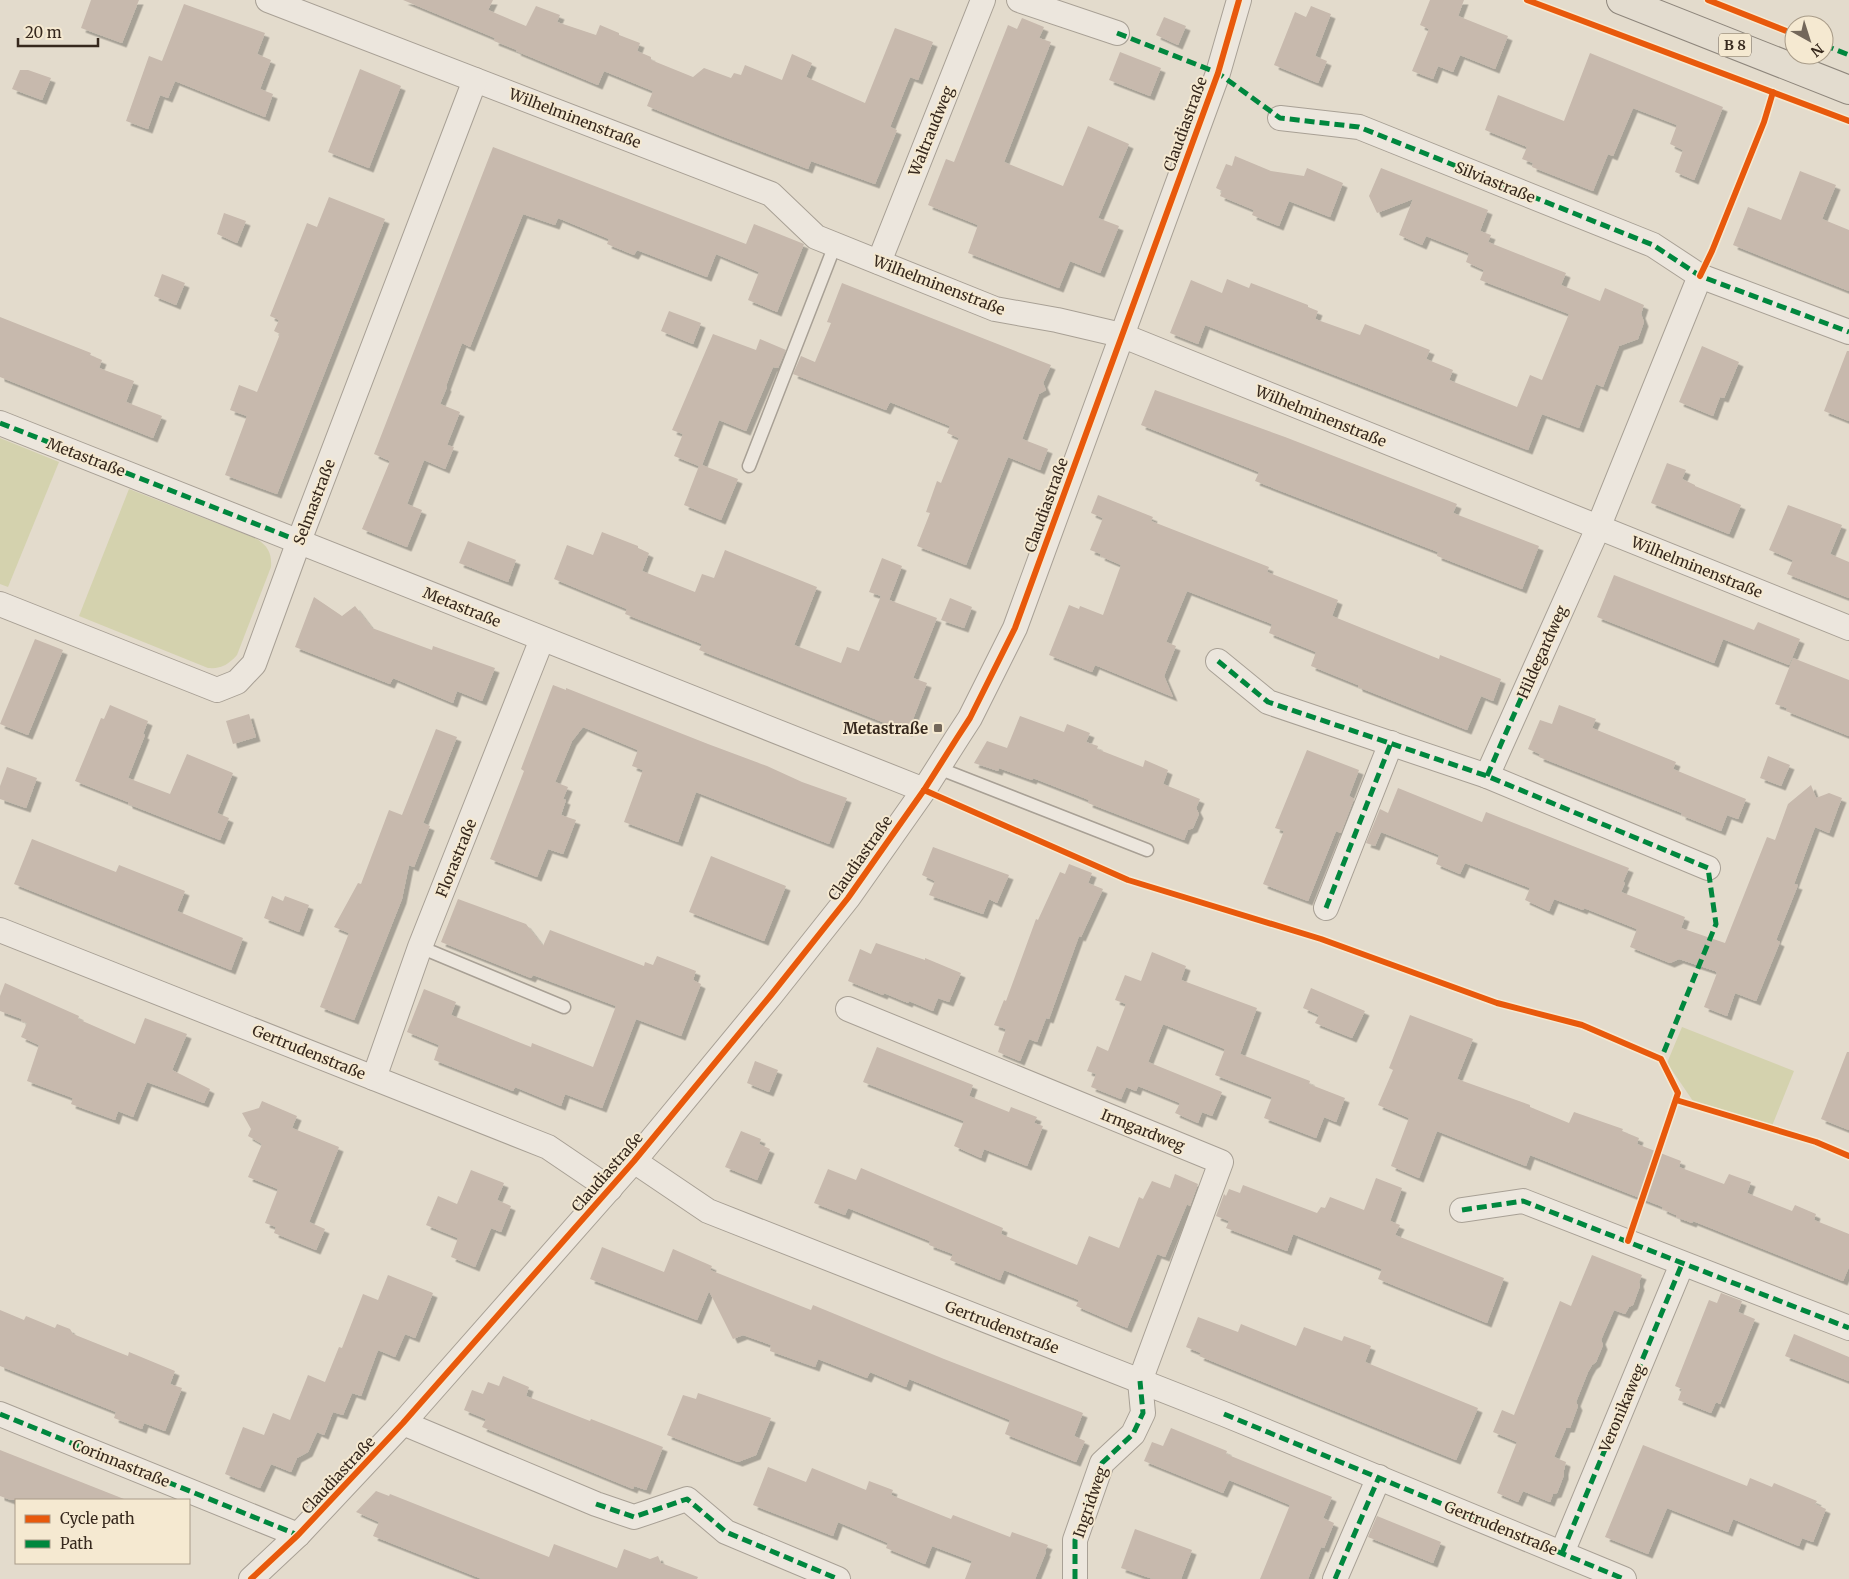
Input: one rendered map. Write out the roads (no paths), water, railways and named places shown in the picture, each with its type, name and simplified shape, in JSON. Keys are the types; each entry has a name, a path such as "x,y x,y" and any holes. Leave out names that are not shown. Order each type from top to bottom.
{"main road":[{"name":"B 8","path":"1622,0 1849,90"}],"street":[{"name":"Wilhelminenstraße","path":"268,0 771,194 816,237 995,309 1057,320 1121,335 1849,628"},
{"name":"Waltraudweg","path":"879,262 983,0"},
{"path":"1019,0 1117,33"},
{"name":"Claudiastraße","path":"251,1579 298,1535 403,1423 634,1161 848,898 924,790 970,718 1015,628 1218,72 1239,0"},
{"name":"Selmastraße","path":"0,604 217,690 237,682 254,664 299,540 475,80"},
{"name":"Silviastraße","path":"1280,118 1359,127 1653,245 1700,276 1849,332"},
{"path":"1598,528 1700,276"},
{"name":"Metastraße","path":"0,423 299,540 542,640 924,790"},
{"name":"Hildegardweg","path":"1487,776 1598,528"},
{"name":"Florastraße","path":"374,1078 420,947 542,640"},
{"path":"1218,661 1268,702 1487,776 1708,868"},
{"path":"1326,908 1391,743"},
{"name":"Gertrudenstraße","path":"0,930 548,1147 610,1189"},
{"name":"Irmgardweg","path":"848,1009 1221,1162 1140,1381"},
{"name":"Gertrudenstraße","path":"634,1161 708,1211 1224,1414 1624,1579"},
{"path":"1462,1210 1523,1201 1849,1328"},
{"name":"Veronikaweg","path":"1562,1553 1682,1264"},
{"name":"Ingridweg","path":"1074,1579 1075,1540 1102,1463 1133,1434 1143,1413 1140,1381"},
{"name":"Corinnastraße","path":"0,1414 298,1535"},
{"path":"403,1423 596,1504 634,1517 688,1499 726,1532 838,1579"},
{"path":"1336,1579 1379,1478"}],"lane":[{"path":"749,466 835,245"},
{"path":"938,768 1148,850"},
{"path":"420,947 564,1007"}],"place":[{"name":"Metastraße","path":"938,728"}]}
